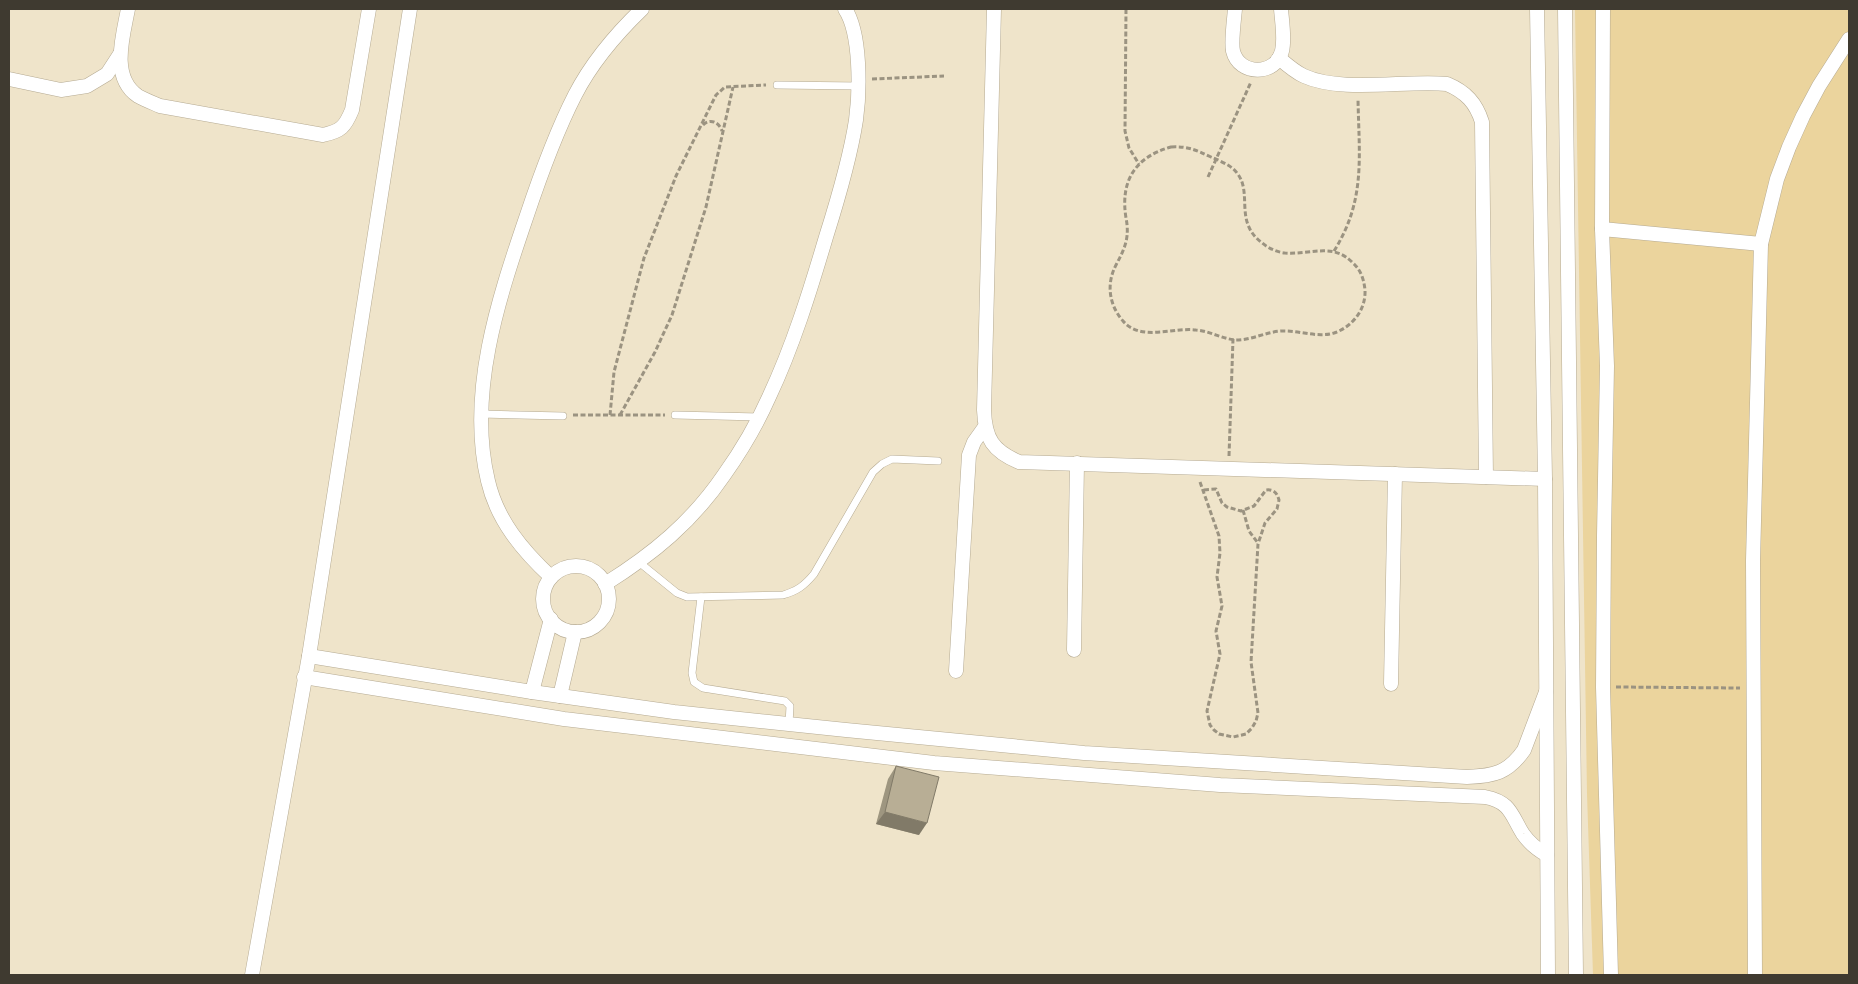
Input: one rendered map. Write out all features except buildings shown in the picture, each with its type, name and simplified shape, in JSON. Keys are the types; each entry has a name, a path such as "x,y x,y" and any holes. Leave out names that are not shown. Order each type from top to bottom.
{"street":[{"path":"128,9 120,54 122,76 137,96 160,106 323,135 336,132 347,123 352,110 369,9"},
{"path":"252,975 309,656 410,9"},
{"path":"551,578 530,558 512,534 498,509 488,482 482,450 480,414 487,356 501,299 534,195 558,130 576,94 597,60 622,29 642,9"},
{"path":"605,584 640,562 671,537 699,508 724,476 759,417 787,356 840,190 856,120 859,83 855,36 849,15 845,9"},
{"path":"994,9 984,428 992,443 1004,455 1019,462 1545,479"},
{"path":"1234,9 1233,52 1241,64 1256,70 1268,68 1279,58 1283,44 1282,9"},
{"path":"1537,9 1545,479 1548,975"},
{"path":"1565,9 1576,975"},
{"path":"1603,9 1602,229 1607,366 1603,688 1611,975"},
{"path":"1755,975 1754,561 1761,244 1777,179 1789,147 1819,86 1849,39"},
{"path":"9,80 62,90 87,86 107,74 120,54"},
{"path":"1279,58 1296,72 1317,81 1329,83 1447,84 1460,89 1478,109 1482,122 1486,477"},
{"path":"1602,229 1761,244"},
{"path":"956,671 969,455 974,442 984,428"},
{"path":"1074,650 1077,463"},
{"path":"1391,684 1396,474"},
{"path":"580,566 595,572 605,584 609,603 601,620 584,630 575,632 566,630 550,619 543,603 546,585 551,578 564,568 580,566"},
{"path":"532,692 550,619"},
{"path":"560,696 575,632"},
{"path":"309,656 532,692 674,712 792,725 1084,753 1467,777 1490,776 1512,764 1524,750 1546,692"},
{"path":"304,677 564,719 934,763 1220,785 1492,798 1506,805 1511,810 1527,840 1547,855"},
{"path":"792,725 794,746"}],"lane":[{"path":"777,85 859,83"},
{"path":"480,414 563,416"},
{"path":"675,415 759,417"},
{"path":"640,562 678,593 687,597 783,595 795,591 804,586 814,574 873,472 882,464 892,459 938,461"},
{"path":"701,597 692,673 694,682 703,688 785,700 790,706 792,725"}],"path":[{"path":"1126,9 1125,131 1129,148 1139,164"},
{"path":"1208,177 1256,70"},
{"path":"859,83 944,76"},
{"path":"1334,251 1352,216 1358,187 1360,173 1358,84"},
{"path":"610,415 614,372 644,258 676,176 716,95 726,87 777,85"},
{"path":"620,415 655,352 672,315 706,207 733,87"},
{"path":"700,127 705,122 712,121 718,124 722,130 722,136"},
{"path":"1181,147 1190,148 1231,167 1243,185 1246,218 1249,228 1259,241 1272,249 1286,253 1334,251 1350,259 1356,266 1364,283 1363,305 1355,320 1327,334 1317,335 1280,331 1246,339 1233,339 1197,330 1176,329 1157,332 1140,330 1124,322 1113,305 1109,287 1111,277 1126,241 1127,223 1124,206 1126,188 1129,178 1139,164 1151,154 1181,147"},
{"path":"1229,469 1233,339"},
{"path":"563,416 675,415"},
{"path":"1194,468 1219,536 1220,553 1217,577 1222,606 1216,631 1220,654 1213,690 1208,704 1208,718 1214,730 1226,737 1240,737 1252,728 1258,713 1251,662 1258,544 1265,522 1277,509 1280,500 1273,490 1266,490 1254,506 1243,510 1234,510 1222,503 1216,489 1203,490"},
{"path":"1243,510 1249,531 1258,544"},
{"path":"1603,688 1754,688"}],"shaded area":[{"path":"1575,9 1849,9 1849,975 1593,975 1587,794"}]}
